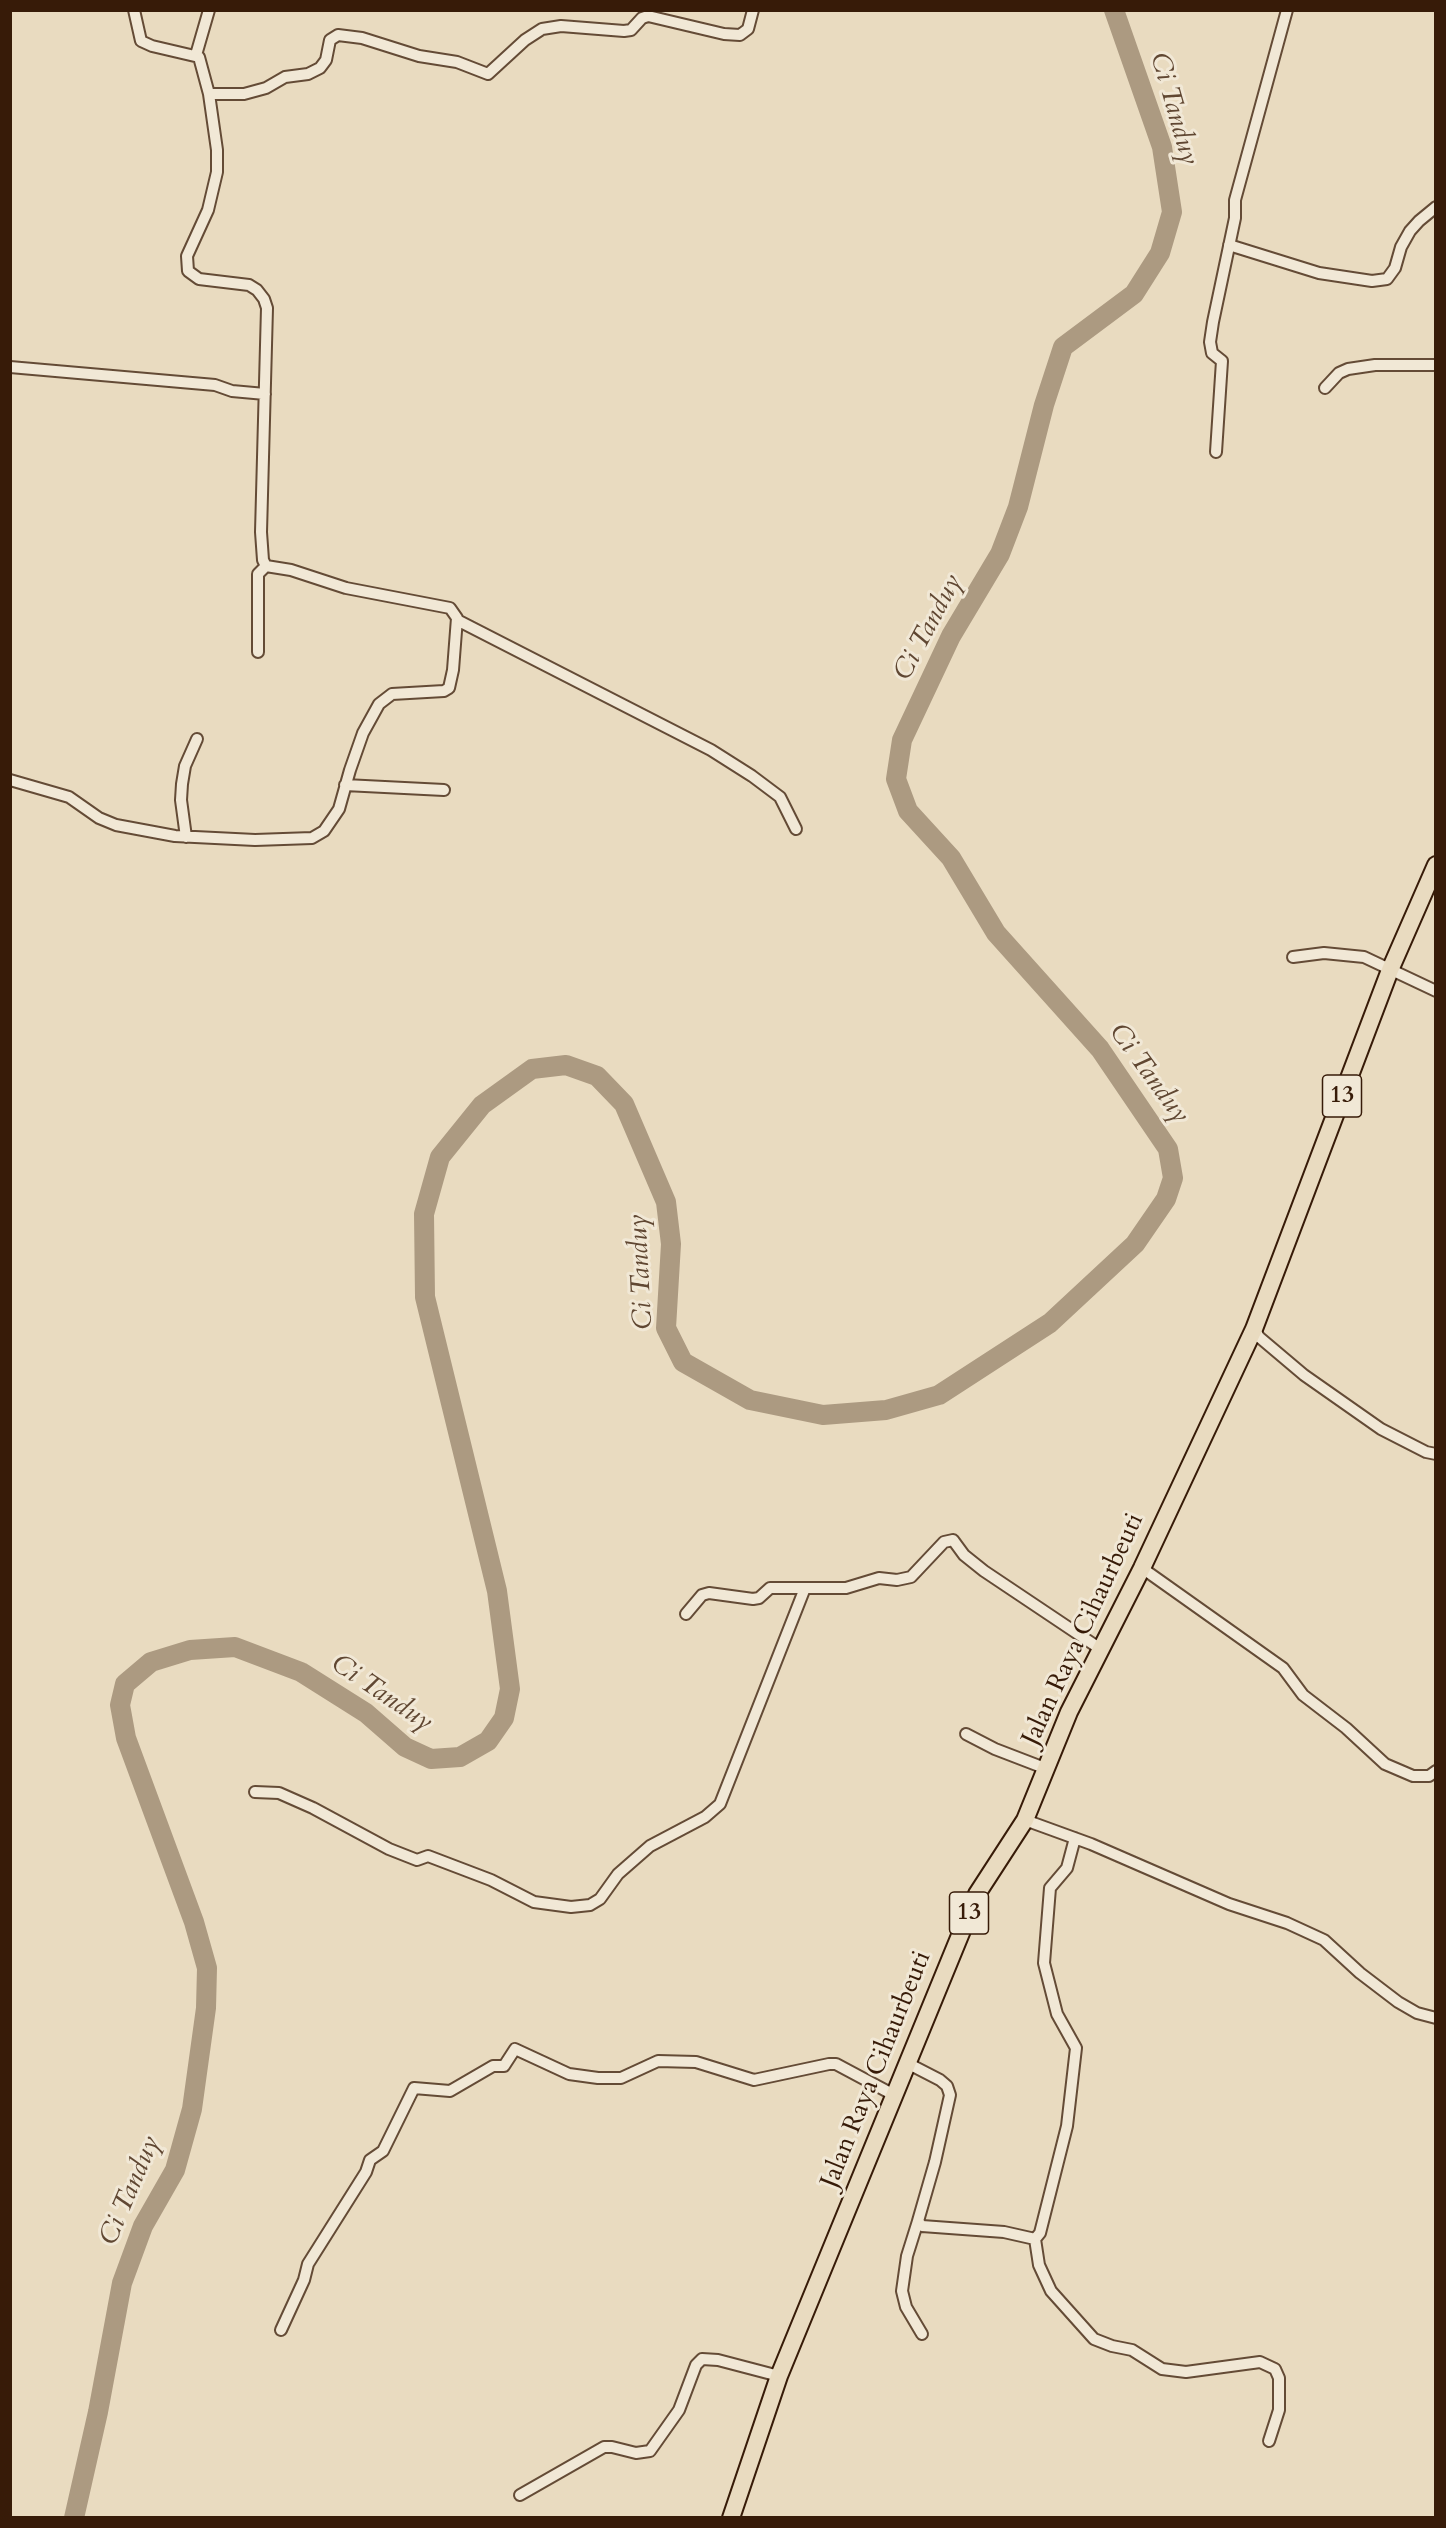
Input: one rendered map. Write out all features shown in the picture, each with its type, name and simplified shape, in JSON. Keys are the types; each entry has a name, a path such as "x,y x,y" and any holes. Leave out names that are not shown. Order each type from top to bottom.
{"highway":[{"name":"13","path":"1254,1329 1390,970 1436,865"},
{"name":"Jalan Raya Cihaurbeuti","path":"730,2517 779,2376 977,1894 1025,1820 1070,1712 1142,1568 1254,1329"}],"street":[{"path":"134,10 141,41 152,46 196,55 201,60 209,94 217,150 217,172 208,210 187,256 188,271 199,279 249,285 257,290 264,299 268,332 261,547 266,566"},
{"path":"196,55 209,10"},
{"path":"209,94 244,94 266,88 285,77 308,74 320,68 326,60 330,40 338,35 362,38 419,56 458,62 488,74 525,40 542,29 561,26 624,31 631,30 642,18 648,16 724,34 740,35 748,29 753,10"},
{"path":"1216,452 1222,360 1212,353 1210,342 1237,196 1287,10"},
{"path":"1229,245 1319,273 1372,281 1387,279 1395,268 1401,247 1410,231 1419,220 1436,207"},
{"path":"1325,388 1339,373 1348,369 1375,365 1436,365"},
{"path":"10,367 215,385 232,391 265,394"},
{"path":"10,780 69,797 107,822 186,837 255,840 312,838 324,831 339,809 345,784 363,734 379,704 387,697 400,693 439,692 449,688 453,670 457,620 453,611 445,605 346,588 291,570 266,566 260,570 258,579 258,652"},
{"path":"457,620 711,750 780,797 796,829"},
{"path":"186,837 181,800 182,784 185,766 197,739"},
{"path":"345,784 444,790"},
{"path":"1293,957 1324,953 1364,957 1436,991"},
{"path":"1254,1329 1259,1337 1304,1375 1381,1428 1426,1452 1436,1454"},
{"path":"686,1614 705,1594 753,1599 759,1598 770,1588 846,1588 879,1578 897,1580 911,1577 944,1542 953,1540 964,1555 984,1571 1102,1650"},
{"path":"1142,1568 1283,1668 1303,1695 1346,1728 1385,1764 1413,1776 1429,1776 1436,1772"},
{"path":"255,1792 279,1793 310,1806 389,1849 417,1860 428,1856 491,1880 534,1902 571,1907 590,1905 600,1899 618,1874 650,1846 705,1817 720,1804 805,1588"},
{"path":"966,1734 995,1749 1047,1769"},
{"path":"1025,1820 1075,1838 1229,1904 1287,1923 1324,1940 1360,1973 1398,2002 1417,2013 1436,2018"},
{"path":"1075,1838 1067,1868 1050,1888 1044,1963 1057,2014 1076,2048 1066,2126 1040,2233 1035,2239 1039,2265 1051,2292 1094,2339 1132,2350 1162,2369 1186,2372 1260,2362 1275,2369 1279,2378 1279,2410 1269,2441"},
{"path":"281,2330 304,2280 308,2264 366,2172 370,2160 383,2151 414,2088 450,2091 493,2066 504,2066 515,2049 569,2074 598,2078 621,2078 658,2061 696,2062 754,2080 836,2064 894,2096"},
{"path":"907,2063 940,2080 947,2086 950,2095 934,2162 907,2256 902,2292 906,2307 922,2334"},
{"path":"918,2221 922,2226 1004,2232 1035,2239"},
{"path":"520,2495 604,2447 636,2453 650,2451 679,2410 696,2365 702,2359 718,2360 779,2376"}],"waterway":[{"name":"Ci Tanduy","path":"74,2518 98,2412 122,2283 143,2226 175,2170 192,2109 206,2008 207,1968 194,1922 126,1738 120,1705 125,1684 151,1662 190,1650 235,1647 301,1672 366,1713 405,1747 431,1759 460,1757 488,1741 504,1718 510,1689 497,1591 425,1297 424,1214 440,1157 482,1105 532,1069 566,1065 597,1076 624,1104 666,1202 671,1244 666,1328 683,1362 750,1400 823,1415 886,1410 939,1395 1050,1323 1135,1244 1166,1199 1173,1178 1168,1149 1100,1049 996,933 951,858 908,811 896,779 902,740 951,636 1000,554 1018,507 1044,405 1063,347 1134,294 1160,253 1172,212 1162,147 1114,10"}]}
